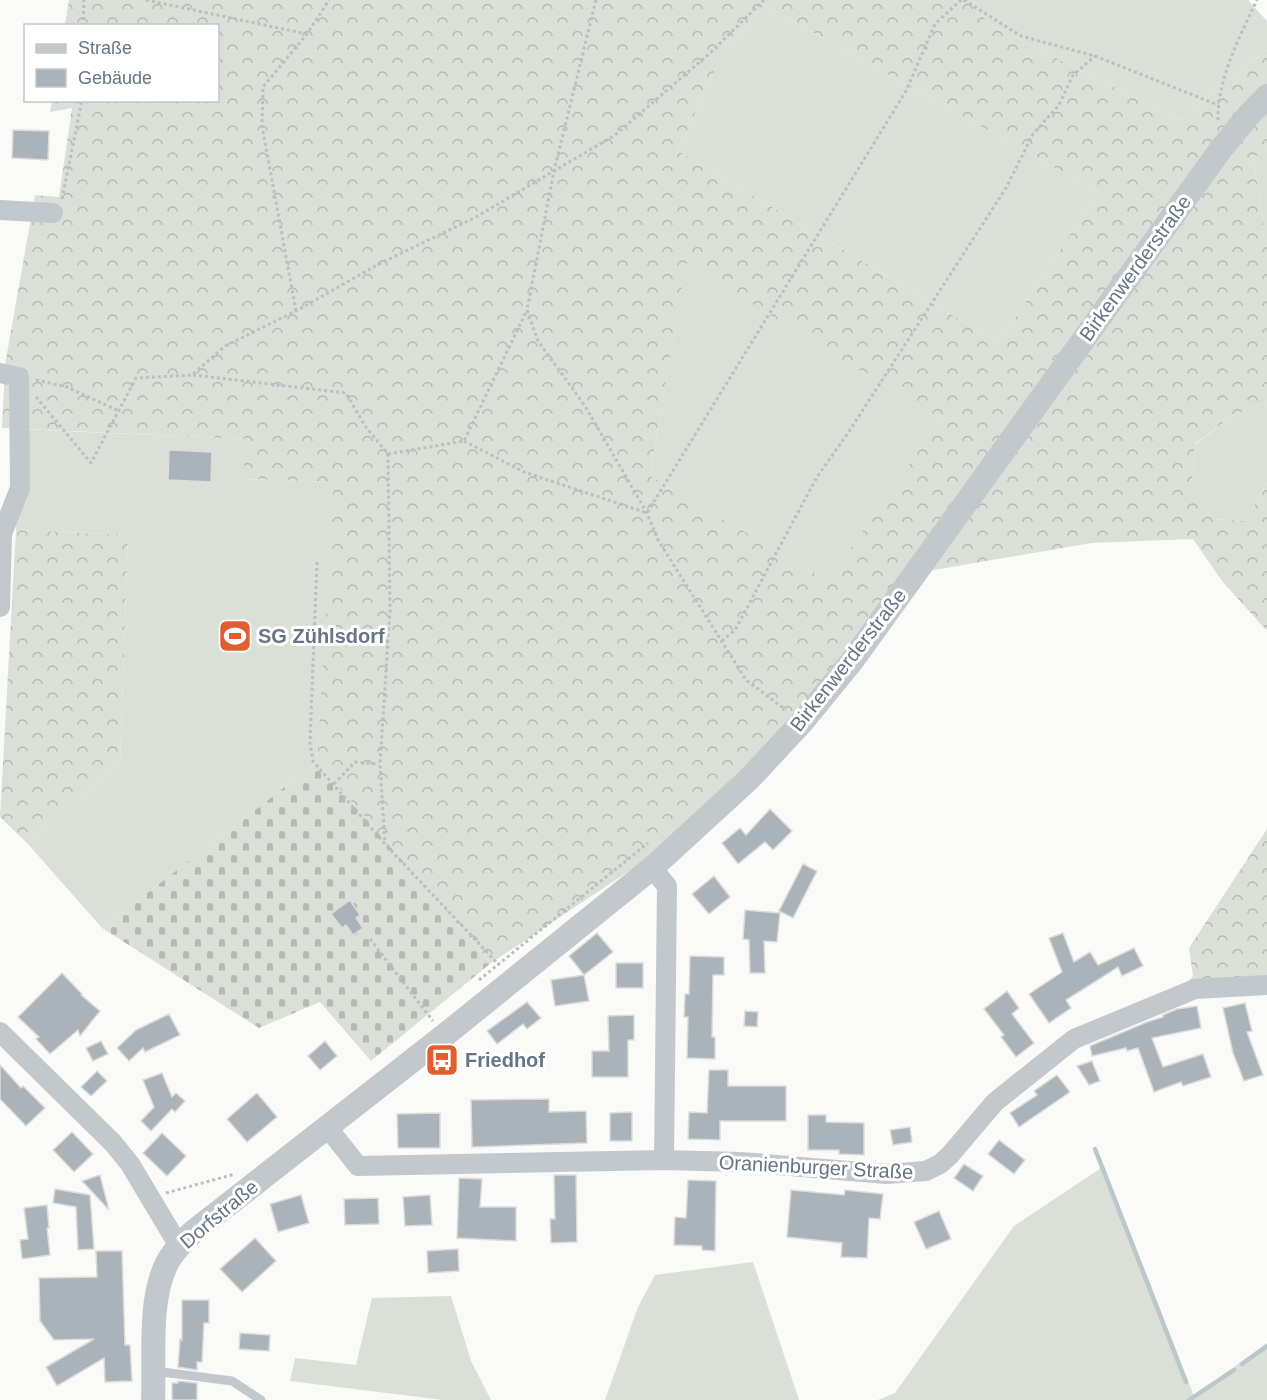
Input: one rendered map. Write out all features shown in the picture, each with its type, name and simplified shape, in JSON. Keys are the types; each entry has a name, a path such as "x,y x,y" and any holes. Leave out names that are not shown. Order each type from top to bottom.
{"street":[{"name":"Birkenwerderstraße","path":"327,1127 445,1035 506,972 652,868 749,779 802,721 852,661 1221,149 1267,96"},
{"path":"0,210 53,213"},
{"path":"0,607 2,534 20,488 10,375"},
{"path":"652,868 667,886 664,1160"},
{"name":"Oranienburger Straße","path":"327,1127 358,1167 664,1160 741,1162 886,1174 926,1171 940,1164 950,1155 995,1102 1074,1039 1195,989 1267,985"},
{"path":"0,1032 113,1143 130,1164 179,1246"},
{"name":"Dorfstraße","path":"153,1400 155,1312 166,1264 193,1232 327,1127"}],"lane":[{"path":"154,1371 232,1381 261,1400"}],"path":[{"path":"83,24 84,0"},
{"path":"146,0 307,34"},
{"path":"296,311 262,126 263,87 307,34 330,0"},
{"path":"464,441 527,310 554,171 596,0"},
{"path":"192,375 225,346 296,311 377,265 476,217 615,135 710,53 764,0"},
{"path":"647,513 906,91 935,24 963,0 1021,36 1095,56 1218,105"},
{"path":"1226,119 1219,127 1218,105 1235,46 1257,0"},
{"path":"722,642 735,630 817,477 848,433 1006,188 1033,134 1059,105 1073,75 1095,56"},
{"path":"53,213 60,207 82,102"},
{"path":"527,310 538,341 585,406 647,513 658,540 746,680 802,721"},
{"path":"10,375 67,387 118,411"},
{"path":"10,375 91,463 136,378 192,375 346,393 366,426 388,454 390,610 380,764 385,844"},
{"path":"388,454 464,441 524,472 647,513"},
{"path":"317,562 310,743 313,761 385,844 506,972 652,840"},
{"path":"334,784 355,762 380,764"},
{"path":"370,939 445,1035"},
{"path":"151,1198 241,1172"}],"green space":[{"path":"69,0 974,0 987,23 1179,120 1267,50 1267,149 1253,158 1267,246 1267,402 1232,416 1195,444 1192,484 1213,519 1246,521 1267,483 1267,631 1222,581 1193,539 1091,543 905,575 794,720 659,851 491,963 317,762 334,482 243,479 246,439 2,428 5,365 35,195 59,197 72,108 50,112 52,102 219,102 219,24 65,24","holes":["764,5 1098,192 999,343 678,151 718,63","686,263 940,420 828,581 650,476"]},
{"path":"974,0 1248,0 1267,21 1267,50 1179,120 987,23"},
{"path":"764,5 1098,192 999,343 678,151 718,63"},
{"path":"1267,149 1267,246 1253,158"},
{"path":"686,262 940,420 828,582 650,476"},
{"path":"1267,402 1267,483 1246,521 1213,519 1192,485 1195,445 1232,416"},
{"path":"15,429 247,439 244,479 335,482 317,762 102,928 28,844 120,762 128,535 16,530"},
{"path":"16,530 128,535 120,762 28,844 0,817"},
{"path":"317,762 491,963 371,1061 320,1002 259,1028 102,928"},
{"path":"1267,829 1267,989 1180,990 1193,976 1189,948"},
{"path":"1104,1166 1194,1396 1267,1343 1267,1400 878,1400 895,1393 1014,1226"},
{"path":"753,1262 799,1400 605,1400 638,1307 655,1275"},
{"path":"451,1296 471,1361 491,1400 443,1400 290,1381 295,1358 356,1365 372,1298"}],"building":[{"path":"13,130 49,131 48,160 12,158"},
{"path":"169,450 212,452 211,482 168,480"},
{"path":"770,809 792,831 773,850 765,842 738,864 722,843 740,828 746,835"},
{"path":"803,864 817,871 793,918 779,911"},
{"path":"714,876 730,897 709,914 692,894"},
{"path":"350,900 360,915 356,918 363,928 353,935 346,925 342,928 331,914"},
{"path":"745,910 780,913 777,942 764,941 765,973 750,973 749,940 743,939"},
{"path":"597,933 613,952 584,975 569,956"},
{"path":"1063,933 1074,962 1090,952 1098,965 1134,948 1143,966 1122,976 1118,967 1066,1000 1071,1008 1049,1023 1029,994 1062,972 1049,938"},
{"path":"690,956 724,957 724,975 713,975 712,1037 715,1037 715,1059 687,1058 688,1017 684,1017 685,994 689,994"},
{"path":"616,963 643,963 643,988 616,988"},
{"path":"62,973 81,995 100,1011 80,1036 78,1030 50,1054 36,1039 39,1037 18,1017"},
{"path":"584,975 589,1001 555,1006 551,980"},
{"path":"1007,991 1019,1008 1012,1014 1034,1043 1016,1057 1001,1037 1004,1035 984,1009"},
{"path":"527,1002 541,1018 527,1029 523,1024 497,1044 487,1031"},
{"path":"1245,1003 1252,1031 1247,1032 1263,1075 1244,1081 1233,1053 1223,1008"},
{"path":"1197,1006 1201,1028 1152,1038 1163,1067 1203,1054 1211,1077 1183,1086 1181,1082 1154,1092 1138,1048 1127,1051 1126,1048 1092,1056 1090,1046 1163,1017 1177,1009"},
{"path":"745,1011 758,1012 757,1027 744,1026"},
{"path":"169,1014 180,1035 145,1052 143,1048 129,1061 117,1048 136,1030"},
{"path":"634,1015 634,1040 628,1040 628,1077 592,1077 592,1051 609,1051 608,1016"},
{"path":"101,1041 108,1054 93,1061 86,1048"},
{"path":"325,1041 337,1056 320,1070 308,1056"},
{"path":"1092,1061 1100,1081 1089,1085 1077,1066"},
{"path":"0,1065 21,1088 23,1086 45,1108 26,1126 0,1099"},
{"path":"709,1070 728,1070 728,1086 786,1086 786,1121 720,1121 720,1140 688,1139 689,1112 707,1113"},
{"path":"97,1071 107,1081 91,1096 81,1087"},
{"path":"162,1073 172,1097 176,1093 185,1101 175,1112 172,1109 151,1131 141,1121 154,1107 143,1080"},
{"path":"1057,1075 1070,1092 1019,1127 1010,1113 1037,1095 1034,1091"},
{"path":"257,1093 277,1117 247,1142 227,1119"},
{"path":"549,1099 549,1112 586,1111 587,1143 472,1147 471,1100"},
{"path":"632,1112 632,1141 610,1141 610,1113"},
{"path":"440,1113 440,1148 398,1148 397,1114"},
{"path":"808,1115 826,1115 826,1122 864,1123 864,1155 839,1154 839,1150 808,1150"},
{"path":"910,1127 912,1142 893,1145 890,1130"},
{"path":"72,1132 93,1154 74,1172 53,1150"},
{"path":"162,1133 186,1156 167,1176 143,1153"},
{"path":"999,1140 1025,1160 1014,1174 988,1154"},
{"path":"964,1164 983,1176 973,1191 954,1178"},
{"path":"100,1175 109,1210 82,1181"},
{"path":"554,1175 576,1175 577,1242 551,1243 550,1219 555,1219"},
{"path":"459,1178 482,1179 480,1207 516,1207 516,1241 457,1238"},
{"path":"688,1180 716,1181 715,1251 702,1250 702,1246 674,1245 675,1217 686,1218"},
{"path":"55,1189 90,1195 94,1249 78,1250 76,1207 53,1203"},
{"path":"791,1190 844,1195 845,1190 883,1194 880,1219 869,1218 867,1258 841,1257 842,1243 787,1237"},
{"path":"301,1195 309,1223 278,1232 270,1204"},
{"path":"430,1195 432,1225 405,1226 403,1197"},
{"path":"378,1198 379,1224 345,1225 344,1199"},
{"path":"47,1205 50,1255 22,1259 20,1240 28,1239 24,1208"},
{"path":"939,1211 951,1239 926,1249 914,1222"},
{"path":"255,1238 276,1261 242,1292 220,1269"},
{"path":"458,1249 459,1271 428,1273 427,1251"},
{"path":"96,1251 122,1251 125,1345 130,1345 132,1381 105,1382 104,1358 57,1386 46,1367 94,1339 54,1340 40,1321 39,1278 97,1277"},
{"path":"182,1300 209,1300 209,1323 204,1323 202,1362 197,1362 197,1370 178,1367 180,1339 182,1340"},
{"path":"240,1333 270,1335 269,1351 239,1349"},
{"path":"178,1381 197,1383 197,1400 172,1400 172,1383 178,1383"}],"waterway":[{"path":"1095,1149 1186,1382"},
{"path":"1242,1364 1267,1346"},
{"path":"1189,1400 1234,1370"}],"place":[{"name":"SG Zühlsdorf","path":"235,636"},
{"name":"Friedhof","path":"442,1060"}]}
